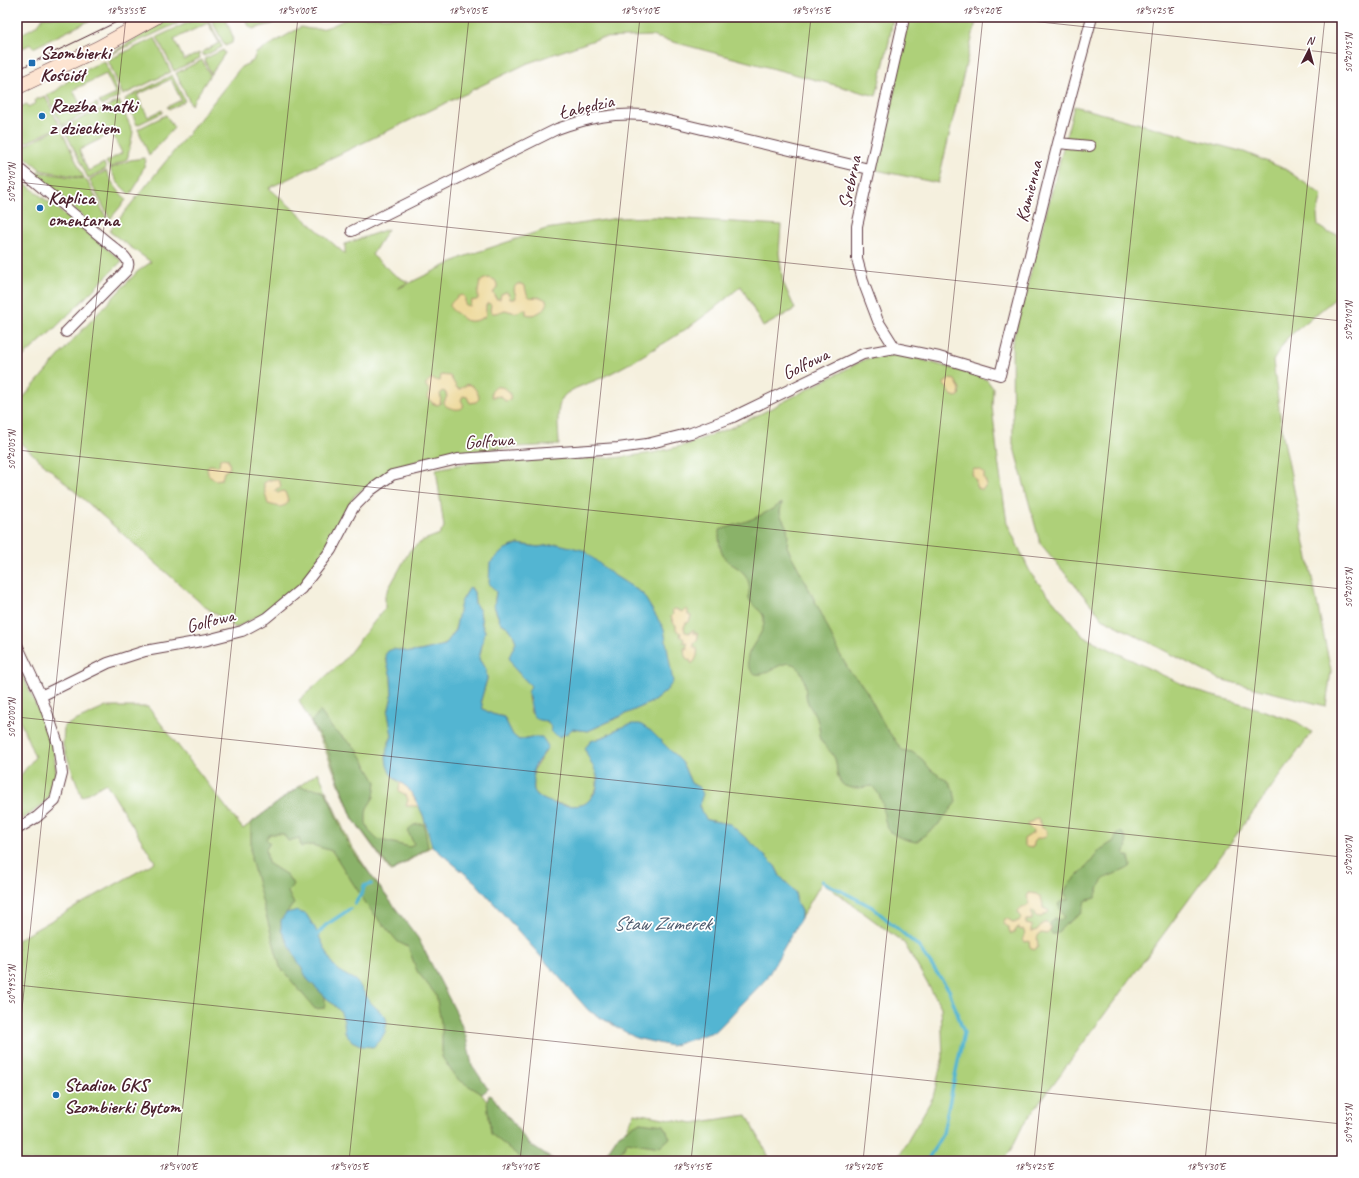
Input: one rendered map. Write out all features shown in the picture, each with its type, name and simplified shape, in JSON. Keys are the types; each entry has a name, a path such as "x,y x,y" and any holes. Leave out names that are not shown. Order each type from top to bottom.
{"main road":[{"path":"17,87 99,48 155,17"}],"street":[{"name":"Srebrna","path":"895,348 878,321 864,284 857,258 857,226 903,23 903,17"},
{"name":"Kamienna","path":"1000,375 1058,143 1092,17"},
{"name":"Łabędzia","path":"352,231 557,129 584,120 609,115 644,115 869,169"},
{"path":"1058,143 1090,146"},
{"path":"17,167 124,256 128,262 128,268 126,271 66,332"},
{"name":"Golfowa","path":"41,696 108,663 145,651 207,640 242,631 266,618 301,589 331,550 353,508 371,490 392,475 458,459 618,448 647,444 691,433 733,417 863,354 895,348 939,357 1000,375"},
{"path":"17,645 41,696 58,744 62,774 54,801 37,817 17,830"}],"green space":[{"path":"43,17 97,17 33,48 31,44 23,48 19,38 17,39 17,36 35,26"},
{"path":"175,17 191,17 107,56 148,31"},
{"path":"200,17 207,17 222,47 204,56 202,52 219,43 208,23 174,39 184,60 199,53 200,58 174,71 157,37"},
{"path":"210,17 225,17 233,37 232,43 225,46"},
{"path":"244,17 285,17 272,24 253,29 249,26"},
{"path":"350,17 546,17 549,23 559,17 893,17 889,42 876,96 651,36 600,38 528,63 269,188 345,254 345,244 388,229 372,255 395,275 408,282 397,289 463,257 546,229 618,218 655,217 781,225 779,253 783,282 795,309 763,327 741,286 720,304 676,336 614,372 575,388 566,394 563,397 559,407 559,445 517,447 430,457 399,467 379,478 355,495 339,519 325,548 305,580 275,606 236,628 204,606 17,440 17,405 71,342 137,272 151,262 110,232 110,230 241,67 253,61 256,53 301,27 308,29 326,28"},
{"path":"908,17 977,17 938,183 876,170 893,99"},
{"path":"155,38 171,72 123,95 108,60"},
{"path":"223,50 225,53 211,74 204,59"},
{"path":"202,60 210,75 191,105 176,73"},
{"path":"104,61 120,96 103,105 99,102 116,94 106,74 73,90 83,110 97,103 98,107 63,125 61,124 47,95 56,91 76,74"},
{"path":"172,75 185,101 170,109 167,107 181,100 171,79 137,95 148,117 162,110 162,113 137,125 125,99"},
{"path":"45,96 59,127 17,147 17,108 27,104 28,107 36,103 35,100"},
{"path":"119,101 133,132 127,159 110,168 106,162 122,153 112,133 79,150 88,171 104,163 106,169 88,178 63,127"},
{"path":"1074,106 1244,152 1285,169 1322,195 1317,215 1318,226 1329,233 1342,235 1342,293 1287,338 1273,361 1282,431 1331,671 1326,706 1219,679 1102,618 1040,543 1013,444 1012,344"},
{"path":"166,115 174,128 149,155 138,129"},
{"path":"59,128 61,129 84,178 39,170 40,169 17,150"},
{"path":"144,158 146,161 137,184 130,195 117,182 110,169 130,160"},
{"path":"106,171 113,184 126,200 110,219 90,181 90,179"},
{"path":"39,172 84,179 87,181 108,221 92,224 35,177"},
{"path":"17,177 122,261 54,329 17,362"},
{"path":"894,355 912,357 987,380 993,388 992,406 1007,523 1031,574 1083,636 1202,693 1247,705 1297,722 1312,732 1023,1125 1010,1152 1001,1161 896,1161 933,1097 943,1057 941,1007 904,943 822,882 801,918 801,911 797,904 795,892 780,876 775,866 730,824 707,820 700,811 700,788 691,783 682,762 651,731 619,728 608,735 591,741 592,763 597,772 597,787 590,799 584,805 573,806 547,802 534,791 533,771 545,752 531,737 519,740 513,736 504,717 492,714 483,709 481,700 487,679 486,670 479,659 485,631 482,625 480,611 475,604 474,592 471,587 463,600 453,634 444,645 416,651 402,652 393,650 385,659 391,677 392,696 388,713 392,732 389,742 390,773 396,780 405,785 419,806 432,846 391,872 353,819 324,747 299,700 343,661 385,608 385,595 410,550 424,540 440,534 444,527 436,469 478,461 614,458 653,453 685,445 730,428 758,415 866,359","holes":["518,544 538,547 558,544 642,593 666,691 654,701 588,731 572,729 568,733 550,725 547,721 531,713 528,697 531,686 514,668 513,649 516,642 509,628 500,622 494,606 496,592 490,563 506,549"]},
{"path":"782,503 780,512 787,528 787,546 823,617 838,651 850,672 867,692 886,728 902,750 912,752 922,759 931,770 949,782 954,791 956,802 940,823 916,842 901,838 892,832 887,826 879,795 872,786 851,788 845,786 840,781 837,774 835,759 821,740 818,722 807,700 802,674 796,666 789,663 760,674 754,673 749,667 747,661 748,656 761,632 764,617 750,600 749,583 746,576 741,570 724,557 720,544 719,530 752,519"},
{"path":"17,663 53,743 56,772 52,792 43,804 30,814 17,821 17,780 35,757 17,714"},
{"path":"106,707 148,707 243,829 318,772 350,844 411,938 446,1007 452,1054 521,1148 538,1161 17,1161 17,940 155,862 106,783 82,797 63,746 64,726"},
{"path":"320,711 332,728 357,749 376,782 374,797 367,808 366,815 366,823 370,832 377,839 410,847 414,844 408,832 409,829 414,825 424,824 428,847 392,871 353,819 326,746 311,722"},
{"path":"298,787 325,790 348,845 418,938 457,1014 466,1037 472,1065 488,1089 482,1094 456,1078 442,1057 442,1028 436,995 417,971 408,947 398,942 369,908 332,851 312,845 301,847 299,838 288,841 283,834 270,834 266,839 270,843 266,849 268,863 287,875 293,884 288,892 294,904 286,913 308,980 325,996 325,1008 315,1009 280,967 251,859 251,823"},
{"path":"1121,832 1125,836 1127,842 1124,854 1125,856 1129,856 1131,866 1102,881 1095,898 1085,901 1082,913 1066,924 1056,934 1052,934 1050,928 1051,921 1055,918 1060,920 1064,917 1058,904 1064,900 1069,900 1064,893 1068,885 1089,864 1100,850 1114,841 1117,833"},
{"path":"489,1095 492,1096 529,1144 557,1161 525,1161 491,1134 487,1102"},
{"path":"635,1113 693,1123 747,1115 771,1161 609,1161"},
{"path":"640,1122 664,1125 670,1138 660,1147 627,1142 616,1161 601,1161 619,1134"}],"sand":[{"path":"489,278 495,280 497,284 497,288 493,293 496,299 500,299 501,294 506,292 509,294 510,299 515,299 515,287 517,284 521,284 525,286 528,296 532,298 542,298 546,300 547,305 538,313 529,315 526,314 526,310 524,309 516,313 505,310 491,313 491,305 489,303 486,305 486,315 484,317 471,321 463,319 452,310 450,305 452,302 462,295 465,297 465,305 470,306 471,301 478,299 480,282"},
{"path":"441,375 450,376 457,388 460,389 466,385 471,385 477,392 479,399 476,402 470,403 467,397 463,396 461,400 463,407 461,409 455,409 445,405 444,402 447,396 443,391 440,394 440,404 437,405 432,403 428,397 430,391 426,384 431,379 440,381"},
{"path":"950,379 955,380 960,389 959,396 956,397 951,395 944,385 944,383"},
{"path":"496,387 502,387 507,390 510,394 510,400 505,401 501,396 492,397 491,392"},
{"path":"220,459 228,459 230,468 224,472 222,479 215,480 209,476 207,470 209,465 219,466"},
{"path":"973,470 981,470 984,473 984,478 987,485 983,489 976,487 976,481 972,474"},
{"path":"274,479 278,480 281,487 275,491 278,493 282,491 285,492 288,500 286,505 280,507 268,504 265,494 264,483"},
{"path":"676,609 682,612 687,609 688,615 691,616 689,622 686,623 684,627 685,632 690,633 694,630 693,633 697,633 698,638 694,644 694,648 697,648 697,654 693,663 691,663 685,656 684,648 688,649 686,646 688,644 686,642 683,643 684,639 680,636 681,633 676,629 676,625 671,617 673,614 672,610"},
{"path":"400,782 408,788 419,806 406,806 408,800 406,795 399,791"},
{"path":"1037,819 1039,820 1041,827 1046,830 1047,834 1044,838 1037,838 1033,847 1030,848 1024,844 1024,839 1033,833 1027,825 1028,823"},
{"path":"1029,893 1038,895 1042,902 1043,908 1049,912 1041,917 1036,916 1035,912 1032,911 1032,920 1026,920 1026,924 1032,926 1032,932 1037,930 1043,923 1047,923 1051,927 1047,934 1041,933 1038,936 1038,947 1034,950 1030,947 1029,941 1025,942 1023,940 1025,934 1023,929 1020,930 1017,928 1014,933 1011,934 1009,927 1003,924 1005,919 1008,919 1014,923 1020,920 1021,917 1018,914 1019,910 1029,904 1027,897"}],"water":[{"path":"518,544 538,547 558,544 583,550 612,574 642,593 664,629 673,682 666,691 654,701 588,731 572,729 568,733 559,737 552,733 550,725 547,721 535,718 532,713 528,695 531,686 514,668 509,657 516,642 509,628 500,622 494,606 496,592 489,583 490,563 505,549"},
{"name":"Staw Zumerek","path":"470,587 474,592 475,604 480,611 482,625 485,631 479,659 486,670 487,679 481,700 483,709 492,714 504,717 513,735 519,740 531,737 542,737 548,746 537,762 533,772 534,790 537,795 556,804 572,806 586,803 595,792 598,782 596,772 585,748 591,741 608,735 619,728 632,724 640,724 651,731 682,762 691,783 700,788 703,794 700,802 700,808 707,820 730,824 775,866 780,876 795,892 797,904 801,911 801,918 766,979 716,1031 671,1046 636,1038 589,1011 475,882 432,846 423,815 414,797 408,788 390,773 386,757 387,748 392,736 388,713 392,696 391,677 385,655 388,651 393,649 410,652 445,645 455,631 461,602"},
{"path":"295,911 306,914 315,928 333,965 342,973 355,980 371,1003 385,1016 387,1022 385,1032 380,1041 373,1047 362,1046 352,1041 345,1032 344,1021 340,1011 308,980 281,930 281,920 286,913"}],"waterway":[{"path":"822,881 872,907 918,946 949,990 964,1033 943,1133 927,1161"},
{"path":"355,904 363,891 364,886 371,884"},
{"path":"318,934 326,925 350,909"}],"tram line":[{"path":"17,70 127,17"}],"place":[{"name":"Szombierki Kościół","path":"32,63"},
{"name":"Rzeźba matki z dzieckiem","path":"42,116"},
{"name":"Kaplica cmentarna","path":"40,208"},
{"name":"Stadion GKS Szombierki Bytom","path":"56,1095"}]}
